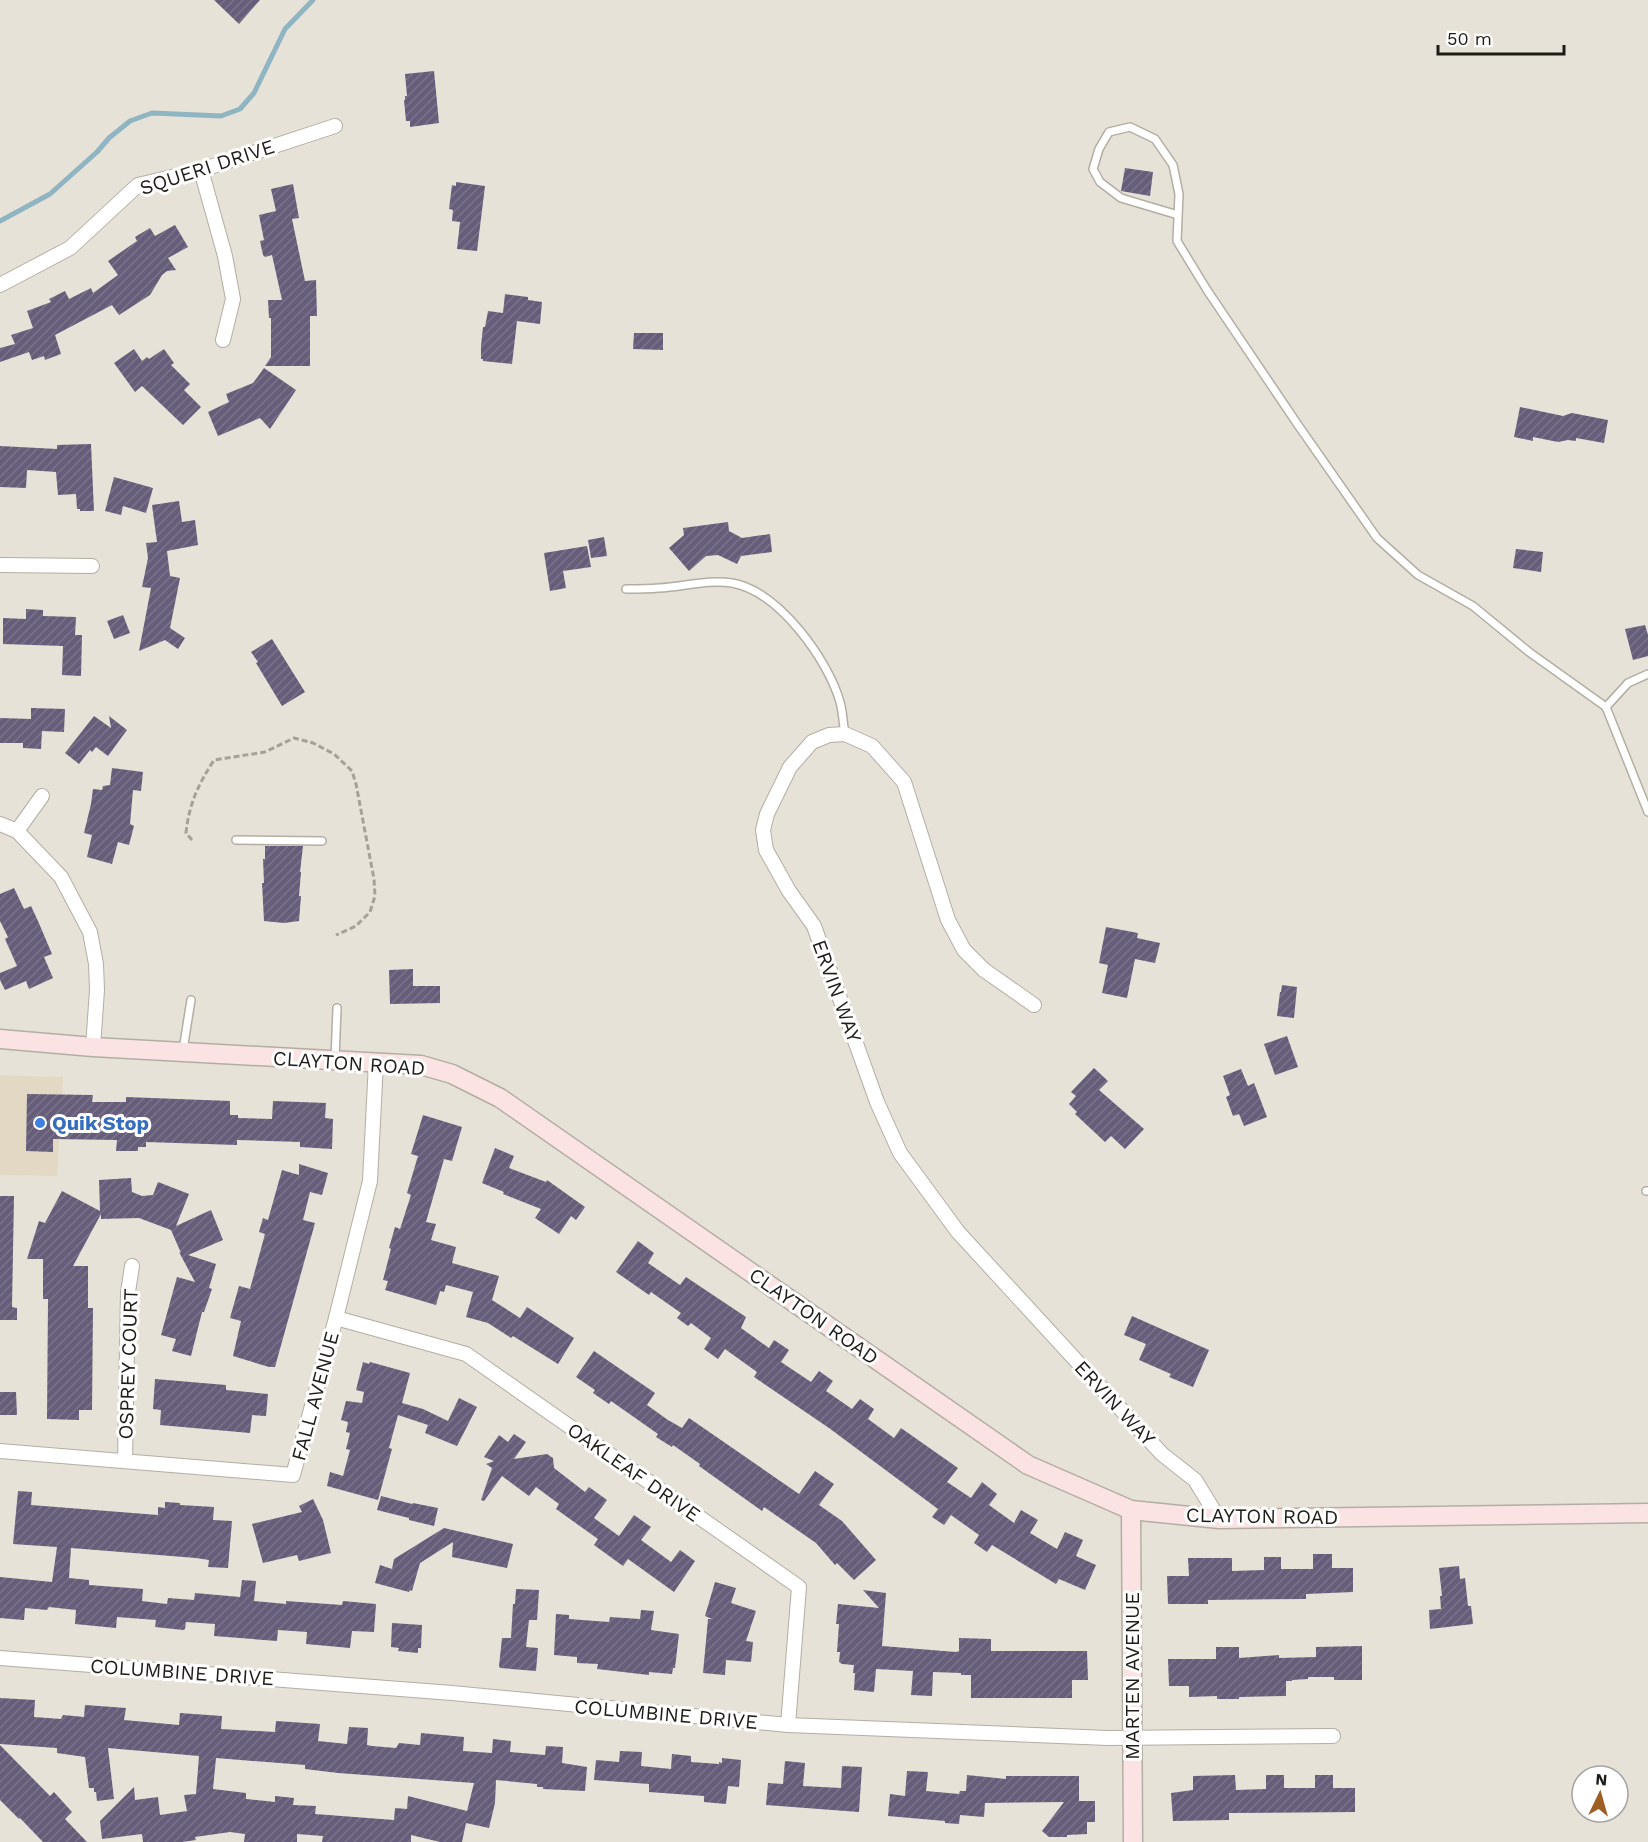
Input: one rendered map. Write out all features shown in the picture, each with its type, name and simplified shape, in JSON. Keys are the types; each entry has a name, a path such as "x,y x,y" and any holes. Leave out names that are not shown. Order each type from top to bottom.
{"street":[{"name":"SQUERI DRIVE","path":"0,285 70,248 138,185 201,170 335,126"},
{"path":"201,170 225,255 233,299 223,340"},
{"path":"0,565 92,566"},
{"path":"845,734 872,746 904,782 948,920 964,950 984,970 1034,1005"},
{"name":"ERVIN WAY","path":"845,734 829,735 812,742 790,767 767,813 763,830 766,850 789,891 814,926 877,1102 900,1153 958,1232 1162,1454 1195,1480 1219,1519"},
{"path":"17,831 42,796"},
{"path":"0,824 17,831 61,877 90,932 96,964 97,990 93,1047"},
{"name":"CLAYTON ROAD","path":"0,1039 93,1047 421,1065 452,1074 500,1098 1028,1465 1131,1510 1219,1519 1648,1513"},
{"name":"FALL AVENUE","path":"0,1451 293,1475 336,1318 370,1180 376,1062"},
{"name":"OSPREY COURT","path":"125,1461 128,1292 132,1266"},
{"name":"OAKLEAF DRIVE","path":"336,1318 466,1354 799,1587 788,1725"},
{"name":"MARTEN AVENUE","path":"1131,1510 1133,1842"},
{"name":"COLUMBINE DRIVE","path":"0,1658 452,1693 788,1725 1108,1738 1333,1736"}],"lane":[{"path":"1178,215 1121,198 1100,182 1093,169 1099,148 1109,132 1130,127 1155,139 1173,165 1179,194 1177,241 1298,425 1377,538 1418,574 1473,606 1529,652 1606,706 1648,812"},
{"path":"626,589 709,582 734,583 757,593 788,616 827,671 840,703 845,734"},
{"path":"1606,706 1628,683 1648,674"},
{"path":"236,840 322,842"},
{"path":"183,1052 191,1000"},
{"path":"335,1060 337,1008"}],"path":[{"path":"192,840 186,833 188,812 200,782 214,760 265,752 294,738 313,743 334,754 352,771 356,784 374,879 375,896 370,912 356,926 336,935"}],"shaded area":[{"path":"0,1075 63,1077 57,1176 0,1175"}],"building":[{"path":"214,0 260,0 239,24"},
{"path":"434,71 439,123 410,127 410,121 406,121 404,100 407,96 405,74"},
{"path":"1125,168 1153,172 1150,196 1121,191"},
{"path":"456,182 485,186 477,251 457,249 460,222 452,221 453,210 449,209 452,185 456,186"},
{"path":"293,184 299,218 292,219 305,281 316,280 317,316 310,316 310,366 265,366 271,357 271,318 269,318 268,300 282,300 272,255 265,257 263,255 260,241 264,240 259,215 276,211 271,189"},
{"path":"175,225 188,247 168,258 176,270 167,271 162,275 150,295 119,315 112,305 55,335 61,354 45,360 44,356 32,360 29,352 0,362 0,348 15,344 11,335 33,328 27,311 51,302 49,299 65,291 69,299 91,288 93,293 118,275 108,261 137,241 135,237 150,228 155,236"},
{"path":"505,294 528,297 528,300 542,302 540,324 517,321 512,364 483,361 481,346 488,311 503,313"},
{"path":"634,333 663,333 663,350 633,349"},
{"path":"134,349 142,361 164,349 174,363 171,365 190,384 184,390 201,407 183,425 142,386 135,392 114,363"},
{"path":"264,368 296,390 270,429 260,418 218,436 208,412 229,402 226,394 253,383"},
{"path":"1520,407 1563,416 1572,413 1608,420 1604,443 1576,438 1576,441 1558,442 1533,437 1533,441 1514,437"},
{"path":"91,444 94,511 77,509 76,494 58,495 56,472 27,470 26,488 0,487 0,446 57,449 57,445"},
{"path":"114,477 153,488 146,513 123,506 121,515 105,511"},
{"path":"179,501 182,522 195,520 198,545 167,551 170,576 180,578 170,628 185,638 178,649 165,640 139,651 151,588 142,587 148,558 146,543 157,542 152,505"},
{"path":"728,522 729,531 742,538 770,534 772,552 741,556 737,564 718,555 706,556 689,571 669,548 684,535 683,528"},
{"path":"604,537 607,556 591,558 588,540"},
{"path":"587,546 591,567 563,571 566,588 550,591 544,553"},
{"path":"1516,549 1543,552 1541,572 1513,568"},
{"path":"26,609 43,610 43,616 76,617 75,635 82,635 81,676 62,675 63,646 3,644 3,618 26,619"},
{"path":"123,615 130,633 114,639 107,621"},
{"path":"1645,625 1648,635 1648,656 1633,660 1625,629"},
{"path":"272,639 305,692 282,706 251,652"},
{"path":"31,708 65,709 64,732 42,731 41,749 23,748 23,743 0,743 0,718 31,719"},
{"path":"94,716 111,728 109,716 127,730 108,756 96,747 92,752 90,750 79,764 65,753"},
{"path":"112,768 143,772 141,791 133,790 130,824 134,826 129,845 118,842 112,864 87,857 92,835 84,833 93,789 102,790 103,786 110,785"},
{"path":"265,846 303,846 299,921 284,923 264,921 262,883 264,883"},
{"path":"14,888 24,909 31,906 38,921 52,954 44,957 53,978 29,989 26,981 5,990 0,980 0,973 17,966 5,939 8,937 0,921 0,894"},
{"path":"1106,927 1138,933 1137,938 1160,943 1155,963 1135,959 1127,998 1102,993 1108,965 1099,963"},
{"path":"413,969 413,986 440,986 440,1003 390,1004 389,970"},
{"path":"1282,985 1297,987 1294,1018 1277,1016"},
{"path":"1287,1036 1298,1067 1275,1075 1264,1044"},
{"path":"1094,1068 1108,1081 1099,1090 1144,1129 1125,1149 1111,1136 1105,1142 1075,1114 1077,1112 1069,1104 1076,1096 1071,1092"},
{"path":"1241,1069 1248,1086 1254,1083 1267,1117 1244,1126 1239,1114 1233,1116 1226,1097 1230,1095 1223,1076"},
{"path":"27,1094 93,1095 92,1102 126,1102 126,1097 230,1101 230,1115 238,1115 238,1118 272,1119 273,1101 326,1103 325,1118 333,1119 332,1149 300,1147 300,1142 237,1140 237,1145 146,1142 146,1147 138,1147 138,1151 116,1151 117,1140 53,1139 53,1152 26,1151"},
{"path":"423,1115 462,1127 452,1161 444,1159 426,1222 436,1224 431,1240 456,1247 452,1263 499,1276 492,1300 520,1318 527,1307 574,1338 558,1364 488,1323 466,1317 473,1292 446,1285 444,1292 440,1291 436,1305 385,1290 388,1281 383,1280 391,1249 389,1248 395,1227 400,1229 411,1195 407,1193 418,1156 411,1154"},
{"path":"495,1148 514,1156 509,1168 546,1182 547,1180 585,1207 576,1220 571,1216 559,1234 535,1218 541,1209 482,1183"},
{"path":"299,1164 328,1173 322,1195 310,1192 303,1220 315,1223 275,1367 269,1367 233,1356 241,1321 230,1318 239,1286 250,1289 265,1234 259,1232 263,1218 268,1220 282,1170 299,1175"},
{"path":"131,1178 132,1192 142,1196 153,1195 158,1182 189,1194 176,1226 211,1210 223,1240 188,1255 216,1264 209,1288 212,1289 204,1312 202,1312 191,1356 172,1351 176,1339 161,1335 177,1277 195,1282 179,1252 181,1253 171,1230 139,1218 101,1219 101,1214 73,1266 88,1266 88,1308 93,1308 92,1410 79,1410 79,1420 47,1419 48,1299 43,1299 43,1259 27,1259 39,1221 45,1223 62,1191 100,1211 99,1180"},
{"path":"0,1196 14,1196 12,1307 17,1308 17,1320 0,1320"},
{"path":"638,1241 654,1253 648,1263 680,1285 686,1277 746,1317 741,1328 769,1348 774,1340 789,1350 781,1362 811,1382 819,1371 833,1381 826,1391 852,1409 860,1399 874,1409 868,1419 894,1438 901,1428 958,1468 947,1482 971,1498 982,1482 997,1494 989,1505 1014,1523 1021,1510 1038,1520 1030,1533 1057,1549 1065,1532 1083,1540 1076,1556 1096,1565 1085,1590 1059,1579 1056,1584 992,1545 987,1552 974,1543 979,1535 951,1515 944,1525 932,1517 938,1509 829,1428 754,1377 757,1372 725,1349 718,1359 704,1349 711,1338 691,1323 688,1326 677,1318 681,1313 651,1292 649,1295 616,1272"},
{"path":"1132,1316 1209,1350 1193,1387 1139,1360 1146,1344 1124,1335"},
{"path":"594,1351 655,1393 647,1405 668,1420 682,1428 689,1418 799,1494 815,1471 834,1484 819,1505 842,1521 876,1560 854,1580 837,1563 835,1565 816,1543 764,1507 762,1511 673,1445 672,1447 656,1437 658,1434 611,1401 609,1404 593,1393 595,1390 576,1377"},
{"path":"363,1362 410,1373 402,1403 423,1409 448,1421 459,1398 477,1407 457,1446 425,1433 428,1425 398,1415 389,1448 392,1449 378,1500 327,1486 330,1472 343,1476 350,1450 346,1449 350,1433 346,1432 348,1422 341,1420 346,1401 362,1403 364,1392 356,1390"},
{"path":"155,1379 226,1385 226,1390 268,1394 266,1416 252,1415 250,1433 160,1425 161,1410 153,1409"},
{"path":"0,1392 16,1392 17,1415 0,1415"},
{"path":"514,1434 526,1442 514,1459 547,1454 553,1458 554,1468 585,1492 589,1487 607,1500 594,1518 619,1536 634,1515 651,1527 641,1540 671,1562 680,1550 695,1561 674,1592 628,1559 623,1566 594,1545 598,1539 556,1509 559,1504 536,1487 529,1496 502,1476 484,1501 481,1500 492,1468 486,1464 494,1461 484,1457 499,1435 508,1442"},
{"path":"18,1491 32,1492 31,1505 158,1515 158,1507 165,1508 165,1502 180,1503 180,1505 214,1507 213,1520 232,1521 228,1568 208,1567 209,1560 196,1558 71,1548 69,1578 89,1580 89,1585 143,1589 142,1601 167,1604 168,1598 194,1600 195,1593 240,1597 242,1580 256,1581 254,1601 286,1604 286,1601 342,1605 343,1601 376,1604 374,1632 352,1631 350,1648 306,1644 307,1632 278,1630 277,1641 214,1636 215,1624 186,1622 183,1630 155,1627 156,1620 117,1617 116,1628 75,1624 76,1610 49,1607 47,1610 25,1608 24,1620 0,1618 0,1577 52,1582 57,1547 13,1544"},
{"path":"381,1496 438,1508 434,1526 377,1510"},
{"path":"313,1499 323,1520 331,1553 299,1561 297,1555 263,1563 252,1524 302,1512 299,1506"},
{"path":"444,1528 513,1544 507,1568 452,1557 453,1542 420,1563 412,1591 375,1583 380,1565 392,1569 394,1559"},
{"path":"1313,1554 1332,1554 1332,1568 1353,1568 1353,1592 1306,1594 1306,1599 1208,1600 1208,1604 1168,1604 1167,1576 1189,1576 1188,1558 1232,1558 1232,1571 1264,1570 1264,1557 1281,1557 1281,1569 1313,1569"},
{"path":"1459,1566 1460,1579 1465,1578 1468,1606 1471,1606 1473,1624 1430,1629 1429,1610 1441,1609 1439,1568"},
{"path":"715,1582 736,1588 731,1603 756,1611 746,1641 753,1642 751,1662 726,1660 725,1675 703,1673 708,1619 712,1619 705,1616"},
{"path":"516,1589 539,1590 537,1620 529,1620 526,1647 538,1648 536,1671 500,1668 499,1666 502,1638 511,1638"},
{"path":"863,1590 886,1593 882,1646 956,1652 959,1651 959,1638 991,1639 991,1651 1087,1651 1088,1680 1072,1680 1072,1698 971,1698 971,1675 933,1672 932,1696 911,1695 913,1671 876,1669 874,1692 854,1690 854,1665 839,1662 840,1652 837,1652 839,1624 836,1624 838,1604 879,1608"},
{"path":"641,1610 654,1611 651,1630 679,1634 675,1668 672,1674 649,1672 649,1675 597,1669 598,1664 577,1663 577,1657 554,1655 556,1614 569,1615 569,1619 609,1622 610,1617 640,1619"},
{"path":"392,1623 422,1625 421,1648 418,1648 418,1653 398,1651 399,1648 391,1647"},
{"path":"1362,1646 1362,1680 1308,1677 1308,1679 1286,1681 1286,1696 1239,1697 1239,1699 1217,1699 1217,1696 1189,1697 1189,1686 1169,1686 1168,1659 1216,1659 1216,1647 1239,1647 1239,1658 1279,1655 1279,1658 1316,1657 1316,1647"},
{"path":"0,1698 35,1700 34,1717 61,1719 63,1715 84,1717 85,1705 126,1708 124,1720 179,1725 180,1713 222,1716 221,1729 275,1732 276,1721 320,1724 318,1741 347,1744 349,1727 368,1728 367,1745 372,1746 396,1748 399,1743 420,1745 421,1733 464,1737 463,1751 492,1753 493,1739 511,1741 510,1752 545,1755 546,1746 563,1747 562,1763 587,1767 585,1791 543,1789 543,1787 537,1787 537,1784 496,1780 495,1803 489,1828 466,1823 462,1842 440,1842 411,1835 411,1842 322,1842 323,1836 297,1834 297,1842 244,1842 245,1834 230,1832 195,1837 196,1840 182,1842 143,1842 142,1834 102,1839 100,1821 134,1787 135,1800 158,1797 160,1815 187,1811 184,1795 196,1794 199,1756 108,1748 114,1799 97,1801 94,1788 89,1788 85,1757 57,1753 57,1748 0,1744","holes":["216,1758 305,1765 305,1769 338,1773 474,1783 467,1811 408,1796 407,1809 395,1808 394,1820 315,1814 316,1806 293,1805 294,1798 275,1796 275,1802 246,1799 246,1793 213,1789"]},
{"path":"0,1745 50,1796 54,1792 72,1812 65,1819 87,1842 43,1842 0,1800"},
{"path":"620,1751 642,1752 641,1766 671,1769 672,1754 691,1756 691,1762 719,1764 719,1762 722,1763 722,1758 741,1760 739,1787 728,1786 726,1804 704,1802 704,1796 649,1792 649,1784 594,1780 596,1760 619,1762"},
{"path":"785,1761 805,1763 803,1786 841,1788 842,1766 862,1767 859,1812 766,1805 768,1783 783,1784"},
{"path":"907,1771 928,1772 926,1791 959,1794 960,1791 966,1791 967,1775 1006,1779 1006,1776 1079,1776 1079,1801 1095,1801 1095,1822 1087,1822 1087,1834 1049,1837 1042,1831 1064,1802 985,1803 984,1817 960,1815 959,1824 888,1816 890,1794 905,1796"},
{"path":"1235,1775 1236,1790 1266,1789 1266,1775 1284,1775 1284,1788 1315,1788 1315,1775 1333,1775 1333,1788 1355,1788 1355,1812 1229,1813 1229,1820 1173,1821 1171,1793 1193,1790 1193,1776"}],"waterway":[{"path":"0,221 50,194 130,121 152,113 221,116 240,109 254,93 285,29 313,0"}],"place":[{"name":"Quik Stop","path":"40,1123"}]}
